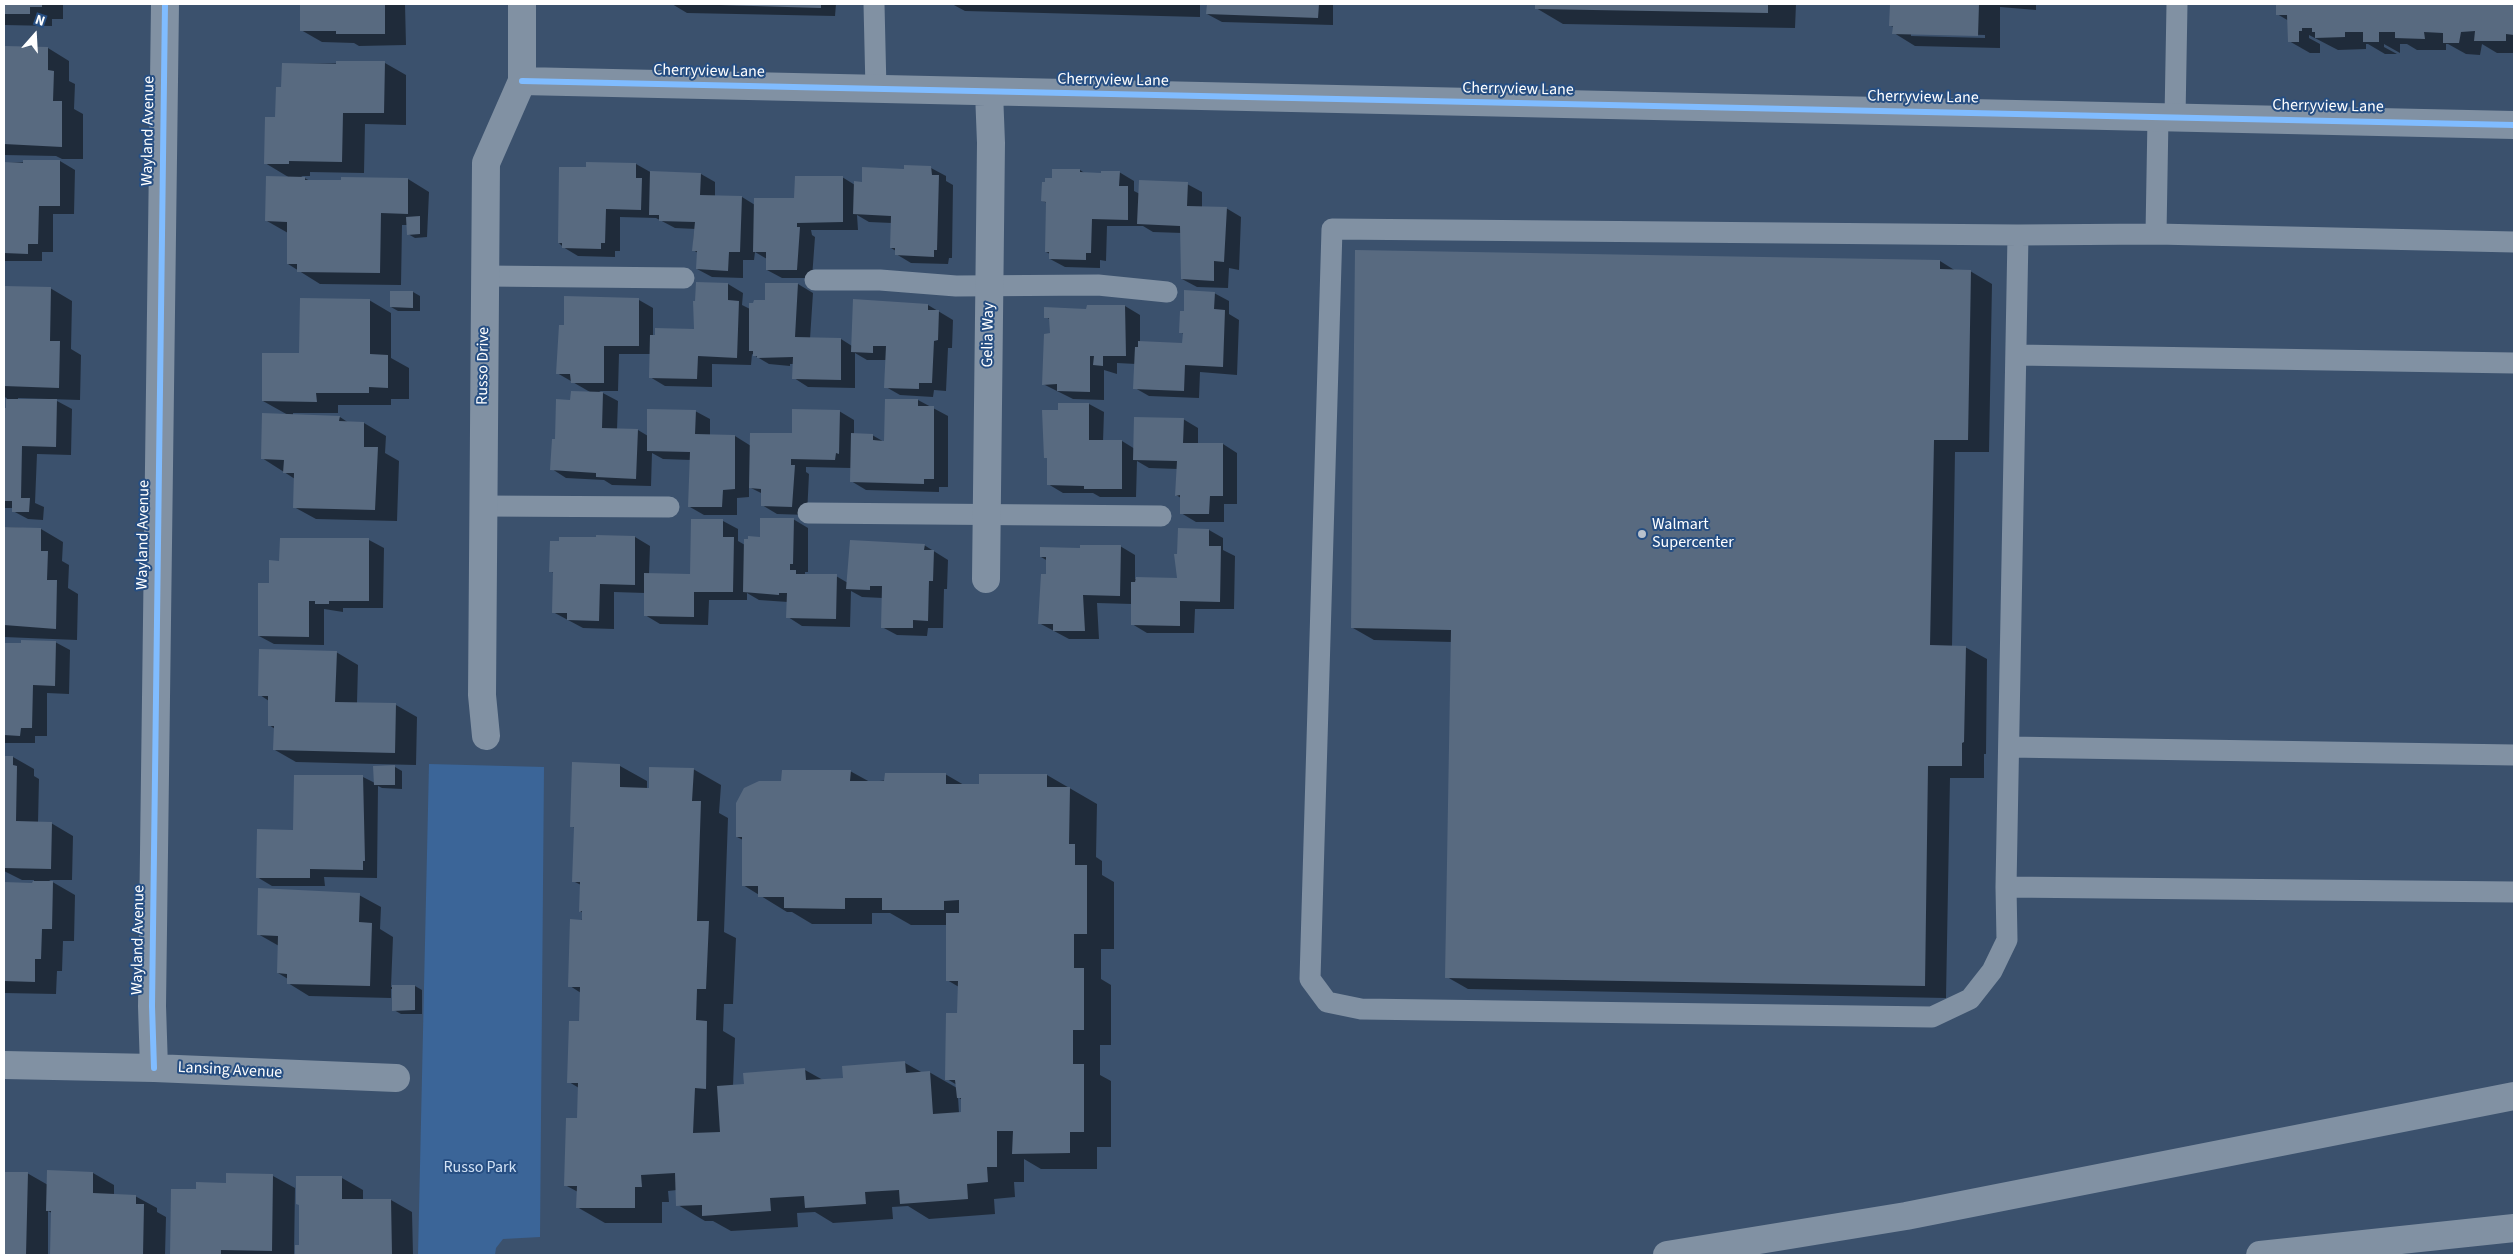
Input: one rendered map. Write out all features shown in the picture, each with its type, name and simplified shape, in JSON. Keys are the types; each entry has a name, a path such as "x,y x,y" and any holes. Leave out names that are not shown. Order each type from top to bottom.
{"main road":[{"name":"Wayland Avenue","path":"154,1068 152,1006 165,4"},
{"name":"Russo Drive","path":"486,736 482,695 482,506 486,163 522,81 522,4"},
{"name":"Cherryview Lane","path":"522,81 2514,125"},
{"name":"Gelia Way","path":"986,579 991,143 988,92"},
{"name":"Lansing Avenue","path":"4,1064 396,1078"},
{"path":"1667,1255 1906,1216 2514,1096"},
{"path":"2260,1255 2514,1228"}],"lane":[{"path":"874,4 876,90"},
{"path":"2156,234 2177,4"},
{"path":"2018,235 2006,887 2007,940 1992,971 1970,1000 1932,1017 1361,1009 1327,1002 1310,979 1332,229 2018,235 2156,234 2514,242"},
{"path":"486,276 684,278"},
{"path":"815,280 880,280 956,286 1098,285 1167,292"},
{"path":"2017,355 2514,363"},
{"path":"482,506 669,508"},
{"path":"808,513 1161,516"},
{"path":"2009,747 2514,755"},
{"path":"2006,887 2514,892"}],"green space":[{"name":"Russo Park","path":"429,764 544,767 540,1237 503,1239 496,1248 495,1255 418,1255"}],"building":[{"path":"4,4 42,4 42,7 30,7 30,14 4,14"},
{"path":"300,4 385,4 385,34 336,34 336,31 300,31"},
{"path":"686,4 821,4 821,8"},
{"path":"1207,4 1319,4 1318,18 1206,14"},
{"path":"1535,4 1768,4 1768,13 1535,9"},
{"path":"1890,4 1979,4 1978,36 1892,34 1893,26 1889,26"},
{"path":"2276,4 2514,4 2514,35 2506,34 2506,41 2474,41 2475,31 2461,32 2459,43 2443,43 2443,33 2424,32 2425,39 2395,38 2395,32 2379,32 2379,42 2363,42 2363,32 2345,32 2345,37 2315,38 2315,32 2312,32 2312,28 2302,28 2302,31 2299,31 2299,42 2288,42 2287,15 2276,15"},
{"path":"4,46 48,47 48,70 54,71 53,101 62,101 62,147 4,144"},
{"path":"336,61 385,61 384,113 343,113 342,162 289,161 289,164 264,164 265,117 275,117 276,87 281,87 282,63 336,64"},
{"path":"23,160 60,160 60,206 39,206 38,244 28,244 28,254 4,253 4,162 23,163"},
{"path":"586,162 636,163 636,178 642,178 641,210 606,209 605,243 601,243 601,249 562,248 562,243 558,243 559,167 586,167"},
{"path":"904,165 931,166 932,175 939,175 937,250 934,250 934,257 895,255 895,248 890,248 891,216 853,214 854,181 862,182 862,167 904,169"},
{"path":"1052,169 1080,169 1080,172 1101,173 1101,171 1120,171 1119,186 1128,186 1128,220 1092,219 1091,253 1086,253 1086,260 1049,259 1049,252 1045,252 1046,202 1041,201 1042,182 1045,182 1045,178 1052,178"},
{"path":"650,171 701,173 700,195 742,196 740,252 729,252 728,271 696,269 697,251 692,251 695,222 659,221 659,215 649,215"},
{"path":"266,176 305,177 305,180 341,180 341,177 408,178 408,214 381,213 380,273 297,272 297,264 287,264 287,222 265,221"},
{"path":"795,176 843,176 843,222 797,223 797,227 800,227 797,270 766,270 766,252 753,252 754,198 794,198"},
{"path":"1139,180 1188,182 1187,206 1227,207 1224,262 1214,261 1214,281 1181,279 1180,226 1137,224"},
{"path":"420,216 420,234 407,235 406,217"},
{"name":"Walmart Supercenter","path":"1355,250 1940,260 1940,269 1971,270 1968,440 1934,440 1930,645 1966,646 1962,766 1928,766 1925,986 1445,978 1451,630 1351,628"},
{"path":"696,282 728,283 728,300 739,301 737,358 698,356 697,379 649,378 650,335 655,335 655,328 694,329 693,301 695,301"},
{"path":"765,283 798,283 795,337 841,338 841,380 792,379 793,357 757,358 757,356 753,356 753,351 749,351 749,303 753,303 754,300 765,300"},
{"path":"4,286 51,287 50,341 60,341 59,388 4,386"},
{"path":"1184,290 1215,292 1214,309 1225,310 1223,367 1185,365 1184,391 1133,389 1135,347 1138,347 1138,341 1182,343 1183,333 1179,333 1180,311 1184,311"},
{"path":"390,291 413,291 413,308 390,307"},
{"path":"564,296 639,298 639,346 604,346 604,383 571,383 570,374 556,374 559,325 564,325"},
{"path":"300,298 370,299 370,354 388,355 388,388 369,387 369,393 316,393 317,402 262,401 262,353 299,353"},
{"path":"853,299 928,304 928,310 939,310 938,340 934,341 932,383 919,383 919,389 884,388 886,346 873,346 873,353 851,352"},
{"path":"1087,305 1125,305 1126,356 1103,356 1103,366 1093,365 1094,356 1090,356 1090,392 1057,391 1057,384 1042,385 1044,334 1050,333 1049,318 1044,318 1044,307 1086,309"},
{"path":"571,391 603,392 602,428 638,429 636,479 596,477 596,473 550,470 552,439 555,439 556,399 570,400"},
{"path":"6,399 57,399 56,447 22,446 21,498 30,498 29,512 12,512 12,501 4,501 4,408 6,408"},
{"path":"885,399 918,399 918,406 934,406 934,479 924,479 924,484 850,482 851,433 873,434 873,440 884,441"},
{"path":"1058,403 1089,403 1089,440 1122,440 1122,489 1084,489 1084,486 1047,485 1047,458 1044,458 1042,410 1058,410"},
{"path":"647,409 696,410 695,434 735,435 735,489 723,490 722,507 688,507 690,452 647,451"},
{"path":"792,409 840,410 839,454 836,453 835,460 791,459 791,465 795,465 792,507 761,506 761,489 749,488 750,433 792,433"},
{"path":"262,413 340,416 339,421 364,422 364,447 378,447 375,510 293,508 294,473 283,473 284,460 261,459"},
{"path":"1134,417 1184,418 1183,443 1223,443 1223,496 1210,496 1209,514 1180,514 1180,495 1175,496 1177,461 1133,460"},
{"path":"760,518 794,518 793,564 790,564 790,570 796,570 796,574 837,574 836,619 786,618 787,593 779,593 779,595 743,592 744,539 748,539 748,536 760,537"},
{"path":"691,519 723,519 723,537 734,537 733,592 694,592 694,617 644,616 644,573 690,574"},
{"path":"4,527 41,528 41,551 48,551 47,580 57,580 56,629 4,625"},
{"path":"1178,528 1209,529 1209,546 1221,546 1220,602 1180,601 1180,626 1131,625 1131,582 1135,582 1136,577 1177,578 1174,554 1177,554"},
{"path":"596,535 635,536 635,585 600,584 599,621 567,620 567,613 552,613 553,572 549,572 550,541 559,541 559,537 596,537"},
{"path":"280,538 369,538 369,601 329,601 329,604 315,604 315,601 309,601 309,637 258,636 258,583 269,583 269,560 279,561"},
{"path":"850,540 925,544 924,550 934,550 933,581 929,581 928,621 913,620 913,628 881,628 882,586 870,586 870,590 846,589"},
{"path":"1080,545 1121,545 1120,596 1083,595 1085,631 1053,631 1053,624 1038,624 1041,574 1046,574 1046,557 1040,557 1040,547 1080,548"},
{"path":"21,640 56,641 55,686 33,685 32,728 21,728 20,736 4,735 4,643 21,643"},
{"path":"259,649 337,651 335,702 396,703 395,753 273,750 274,726 268,726 268,696 258,696"},
{"path":"4,756 13,756 13,765 17,766 16,821 52,822 51,869 4,868"},
{"path":"572,762 620,764 620,787 649,788 649,767 694,768 692,801 701,801 697,921 709,921 706,989 697,989 696,1020 707,1021 706,1089 695,1088 693,1133 720,1132 717,1086 744,1084 743,1073 805,1068 806,1080 843,1078 842,1066 905,1061 906,1073 930,1071 933,1114 961,1112 961,1098 957,1098 955,1080 945,1080 946,1013 957,1013 958,981 946,981 946,913 959,913 959,900 944,901 944,910 882,910 882,898 845,898 845,909 784,908 784,897 758,897 758,886 742,886 742,837 736,837 736,803 744,788 759,781 781,781 782,770 851,770 850,781 884,781 885,773 946,773 946,784 979,784 979,774 1047,774 1047,787 1070,787 1069,844 1075,844 1075,865 1087,865 1087,934 1074,934 1074,968 1084,968 1084,1030 1073,1030 1073,1064 1084,1064 1084,1132 1070,1132 1070,1153 1012,1154 1013,1131 997,1131 997,1167 987,1167 988,1182 967,1184 968,1199 900,1204 899,1190 865,1192 866,1204 805,1208 804,1196 770,1198 771,1211 702,1216 702,1205 676,1206 675,1173 641,1175 642,1187 635,1187 635,1208 576,1208 577,1186 564,1186 566,1118 577,1118 578,1083 567,1083 569,1021 579,1021 580,987 568,987 570,919 582,920 582,911 579,912 580,882 572,882 574,827 570,827"},
{"path":"395,765 395,785 374,785 373,766"},
{"path":"294,775 363,775 365,861 363,861 363,870 310,869 310,878 256,878 257,829 293,830"},
{"path":"33,881 53,881 52,929 42,929 41,959 35,959 35,982 4,981 4,882 32,883"},
{"path":"258,888 360,893 359,922 372,923 370,986 287,984 287,974 277,973 278,936 257,935"},
{"path":"392,985 415,985 415,1010 392,1011"},
{"path":"47,1170 93,1172 93,1193 136,1195 136,1204 144,1204 143,1255 50,1255 51,1211 46,1211"},
{"path":"4,1172 28,1172 26,1255 4,1255"},
{"path":"226,1173 273,1174 272,1251 221,1250 221,1255 170,1255 171,1189 196,1189 196,1182 226,1183"},
{"path":"296,1176 342,1176 342,1199 391,1199 392,1255 295,1255 295,1245 299,1245 299,1205 296,1204"}],"cycle path":[{"path":"154,1068 152,1006 165,4"},
{"path":"522,81 2514,125"}],"place":[{"name":"Walmart Supercenter","path":"1642,534"}]}
